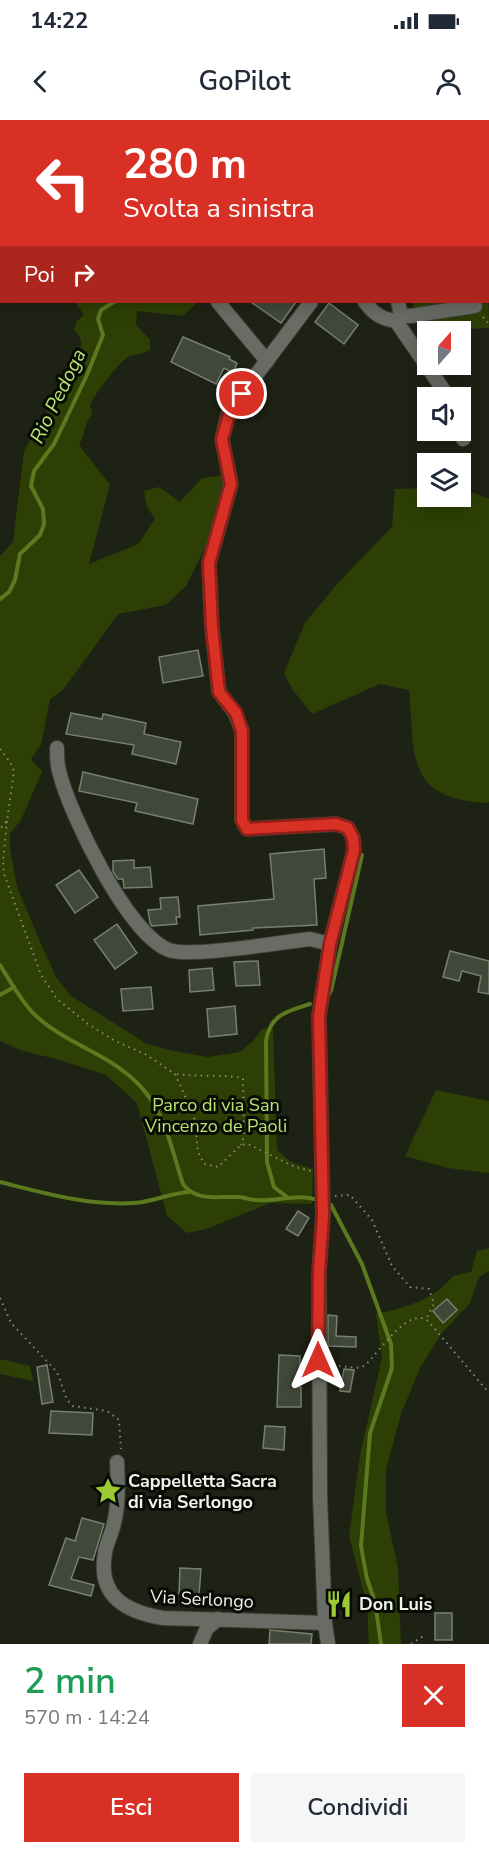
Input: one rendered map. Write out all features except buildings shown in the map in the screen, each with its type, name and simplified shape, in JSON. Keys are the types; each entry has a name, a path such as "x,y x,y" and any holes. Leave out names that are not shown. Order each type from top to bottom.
{"street":[{"path":"219,303 267,361"},
{"path":"310,303 230,411 222,439 231,484 209,563 212,628 219,692 236,713 242,731 240,806 242,820 247,829 336,824 348,828 353,838 354,850 330,944 319,1016 323,1211 319,1272 318,1360 325,1623 328,1644"},
{"path":"366,303 384,320 398,312 410,316 475,306"},
{"path":"398,312 442,387"},
{"path":"57,748 58,769 72,810 108,881 146,934 157,944 181,953 310,939 330,944"},
{"name":"Via Serlongo","path":"117,1462 117,1507 104,1554 104,1570 107,1583 114,1596 127,1608 140,1614 164,1618 325,1623"},
{"path":"200,1644 207,1628 218,1618"}],"path":[{"path":"0,749 14,771 3,861 7,884 36,965 46,984 57,999 88,1024 115,1041 145,1054 175,1074 195,1077 240,1076 245,1082 242,1145"},
{"path":"0,829 7,821"},
{"path":"175,1074 194,1116 198,1152 204,1164 218,1167 242,1145 248,1144 295,1167 322,1174"},
{"path":"244,1136 248,1144"},
{"path":"322,1194 350,1196 372,1220 392,1266 410,1287 429,1290 434,1304 426,1319"},
{"path":"0,1298 7,1309 11,1323 57,1372 68,1400 73,1406 107,1411 119,1420 122,1449 116,1455 117,1462"},
{"path":"318,1360 347,1367 364,1366 386,1340 417,1317 426,1319 489,1393"},
{"path":"411,1644 424,1635"}],"green space":[{"name":"Parco di via San Vincenzo de Paoli","path":"76,303 197,303 183,316 137,311 136,325 150,340 150,350 124,360 107,379 90,405 92,415 87,422 79,445 110,485 89,564 138,544 155,519 147,507 144,491 159,487 180,502 202,478 225,475 218,522 186,586 166,605 118,614 63,690 50,699 41,745 31,759 42,772 21,820 10,834 10,849 17,887 56,977 71,996 147,1044 208,1057 240,1052 254,1040 262,1029 273,1028 277,1150 291,1162 313,1169 312,1204 270,1203 206,1229 187,1233 167,1216 137,1103 106,1075 23,1051 0,1041 0,556 13,542 24,451 51,404 61,393 69,359 77,353 81,346 80,338 74,330 77,321 84,315"},
{"path":"412,303 488,303 489,328 471,329 471,321 418,320"},
{"path":"417,488 417,507 471,507 471,492 489,499 489,802 487,803 460,800 441,793 427,782 419,769 414,753 409,690 380,684 312,714 293,690 284,673 305,623 337,584 392,527 395,489"},
{"path":"436,1090 489,1101 489,1173 448,1168 405,1156"},
{"path":"489,1248 489,1271 479,1277 470,1303 441,1334 420,1368 401,1414 386,1469 386,1513 398,1568 401,1644 369,1644 367,1605 349,1536 360,1455 382,1358 376,1314 418,1302 437,1291 453,1276 471,1272 477,1251"},
{"path":"0,1359 30,1366 33,1381 0,1374"}],"waterway":[{"name":"Rio Pedoga","path":"0,599 9,592 15,580 20,554 40,535 44,524 43,509 31,486 34,471 54,444 87,375 103,335 98,319 101,310 112,303"},
{"path":"326,999 331,991 362,855"},
{"path":"0,965 20,997 48,1026 109,1061 138,1083 161,1118 183,1184 188,1190 208,1197 240,1197 253,1200 304,1197 320,1201"},
{"path":"0,995 14,987"},
{"path":"287,1197 274,1187 267,1162 266,1041 271,1025 276,1019 287,1012 310,1004"},
{"path":"0,1182 66,1198 100,1203 141,1202 189,1192"},
{"path":"327,1204 331,1205 362,1264 391,1344 392,1368 370,1433 361,1546 367,1579 375,1602 381,1644"}],"place":[{"name":"Cappelletta Sacra di via Serlongo","path":"108,1491"},
{"name":"Don Luis","path":"339,1604"}],"route":[{"path":"242,394 230,411 222,439 231,484 209,563 212,628 219,692 236,713 242,731 240,806 242,820 247,829 336,824 348,828 353,838 354,850 330,944 319,1016 323,1215 319,1272 318,1360"}]}
